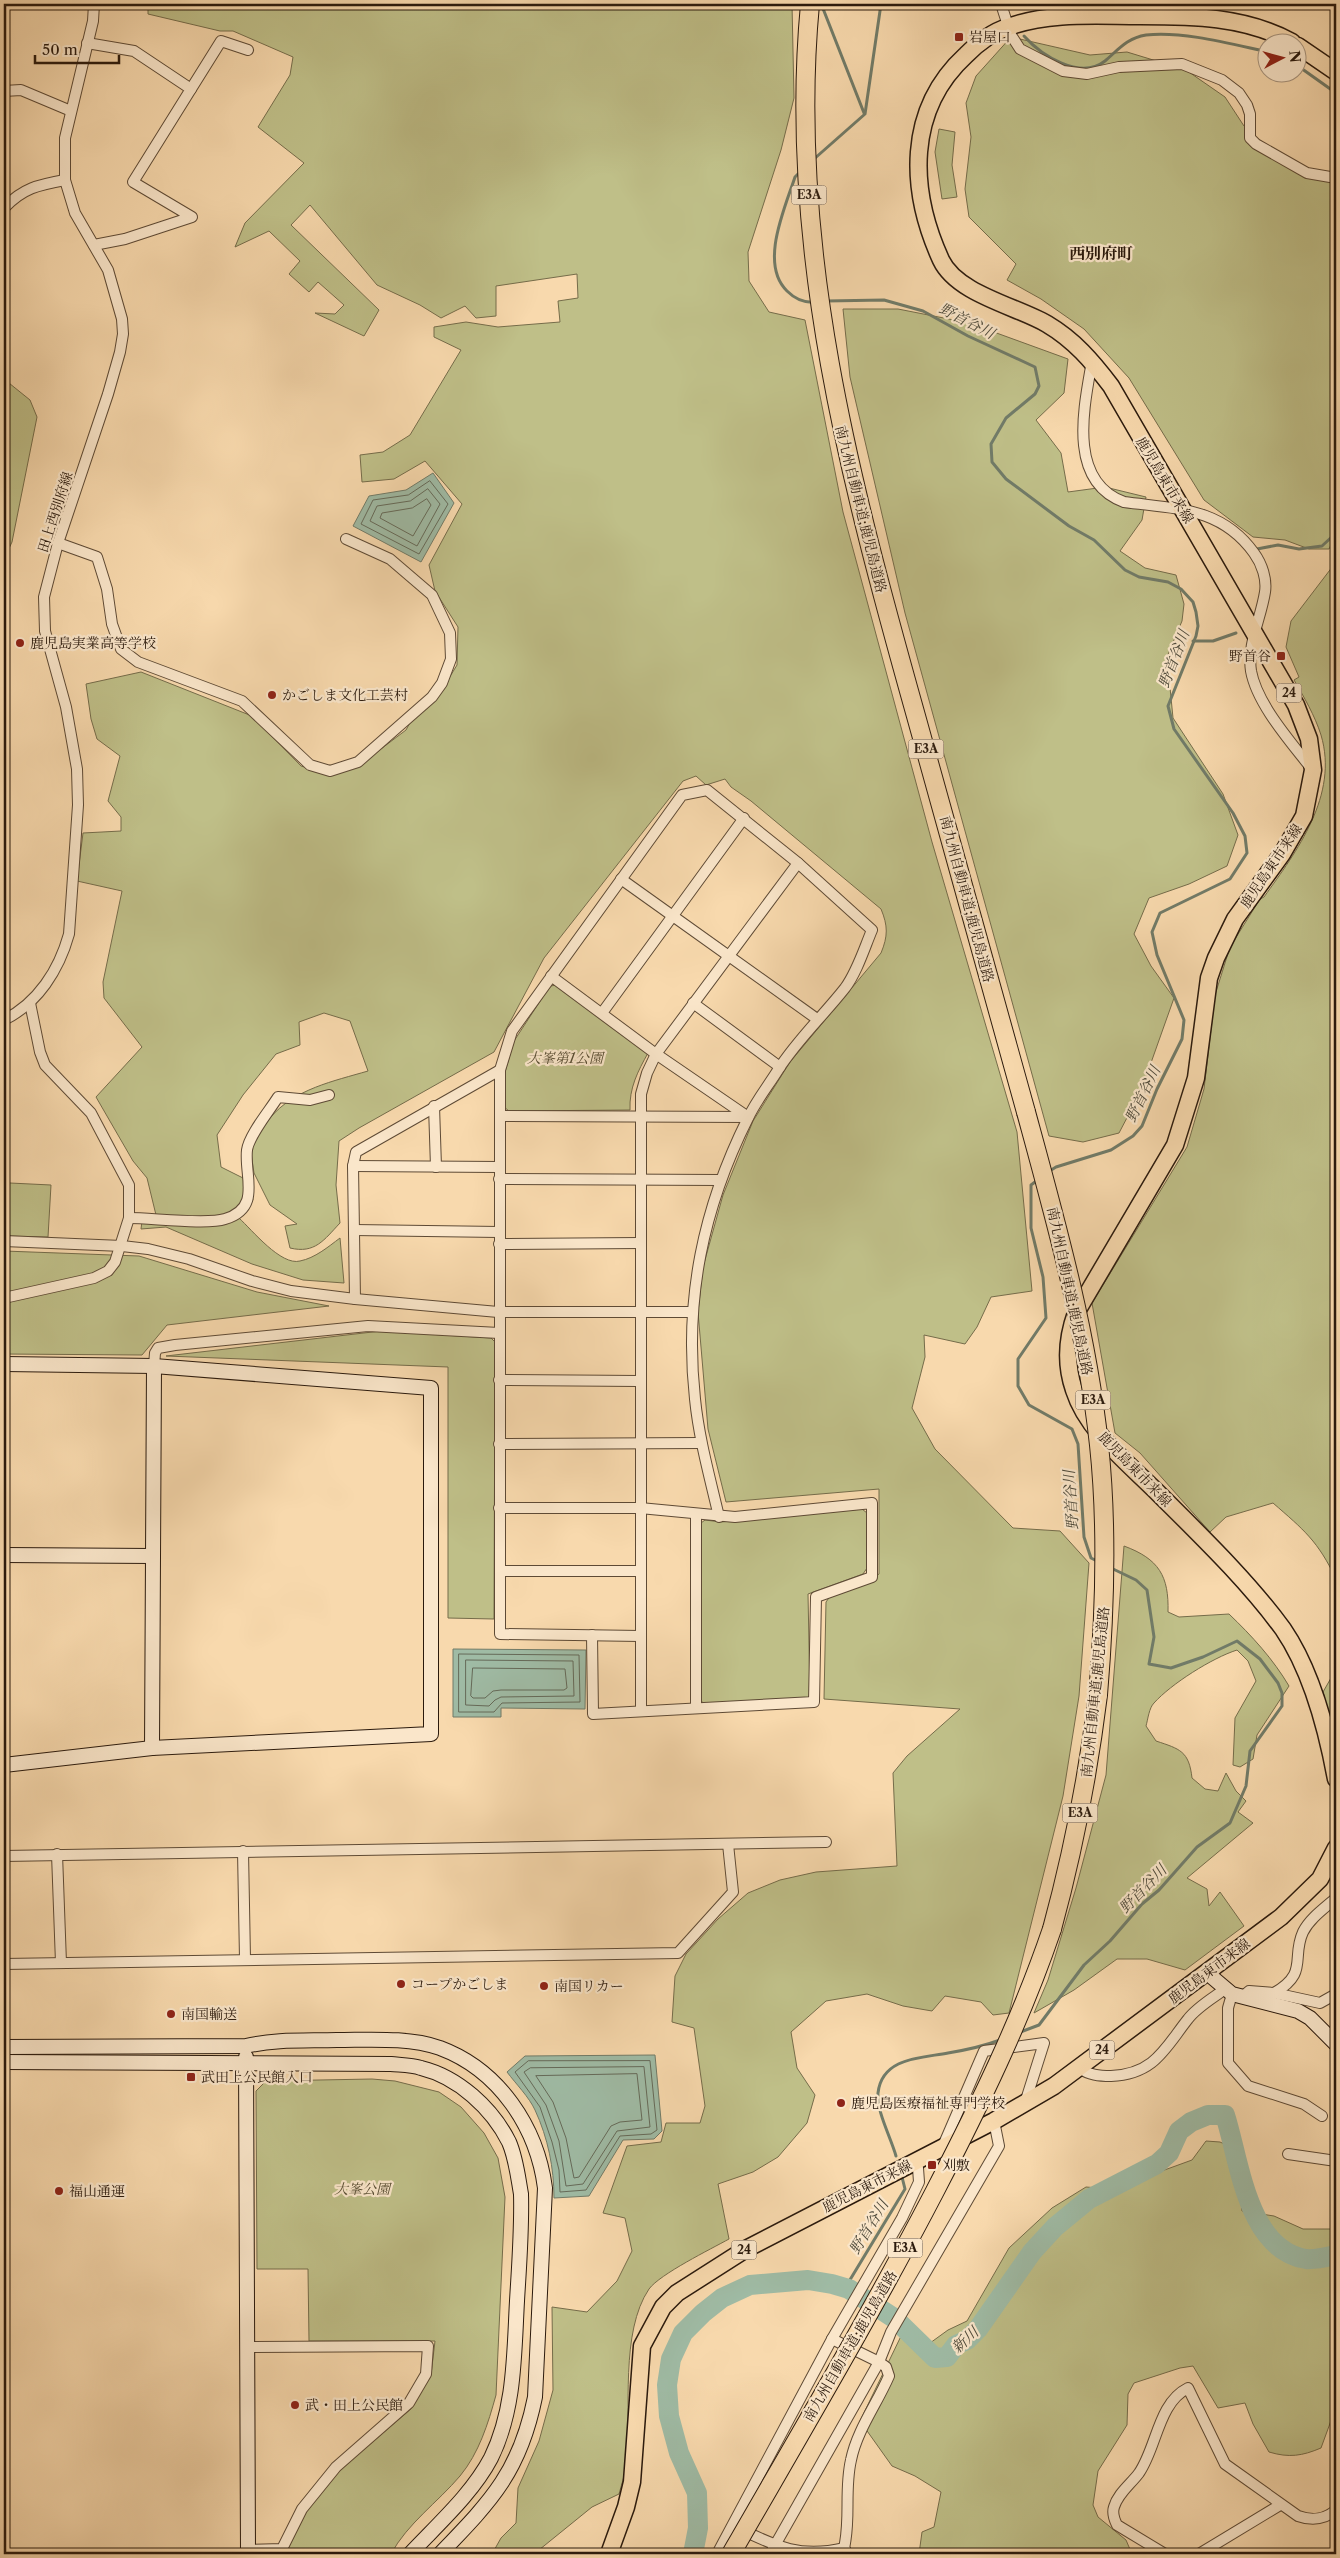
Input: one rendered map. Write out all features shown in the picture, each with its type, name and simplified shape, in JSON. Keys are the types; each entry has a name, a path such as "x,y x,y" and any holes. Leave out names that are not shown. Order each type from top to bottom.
{"highway":[{"name":"南九州自動車道;鹿児島道路","path":"731,2554 890,2277 981,2101 1019,2017 1052,1929 1070,1864 1088,1777 1098,1695 1105,1582 1099,1446 1090,1376 1060,1236 882,595 832,385 821,316 810,223 806,114 810,4"}],"main road":[{"name":"鹿児島東市来線","path":"1269,32 1236,21 1204,18 1063,16 1033,20 1009,26 977,44 956,64 932,100 922,125 918,156 921,193 927,219 942,262 957,280 1046,324 1080,347 1092,361 1110,386 1255,632 1304,724 1309,739 1313,770 1311,792 1301,822 1286,848 1235,919 1216,958 1209,978 1196,1078 1175,1145 1076,1313 1069,1331 1068,1370 1074,1392 1099,1432 1206,1541 1283,1630 1307,1674 1336,1772"},
{"path":"1308,53 1336,72"},
{"name":"鹿児島東市来線","path":"609,2554 626,2507 632,2482 642,2346 663,2307 691,2283 746,2249 994,2121 1024,2104 1078,2068 1281,1917 1320,1879 1336,1848"}],"street":[{"name":"田上西別府線","path":"4,1020 30,1003 57,967 68,934 78,804 72,738 45,630 44,597 58,544 108,394 120,352 122,334 122,319 117,295 108,270 75,213 65,180 65,138 94,4"},
{"path":"1001,4 1011,35 1020,49 1041,61 1074,74 1087,74 1119,67 1182,64 1222,80 1239,93 1247,104 1250,114 1250,138 1256,144 1307,173 1336,178"},
{"path":"94,245 125,239 192,217 133,182 221,41 248,50"},
{"path":"87,43 134,51 191,89"},
{"path":"4,91 21,90 71,111"},
{"path":"4,208 14,197 29,188 65,180"},
{"path":"1092,361 1082,431 1092,474 1101,488 1112,497 1124,502 1206,515 1221,521 1244,539 1260,562 1265,589 1260,618 1255,632 1251,668 1254,685 1263,701 1313,770"},
{"path":"58,544 97,557 107,589 112,624 121,649 138,662 242,701 310,765 330,771 358,762 432,697 442,683 451,659 450,633 432,595 390,559 346,539"},
{"path":"640,1636 500,1634 498,1312 500,1070 512,1031 682,795 707,790 798,863 872,930 846,987 817,1019 780,1067 748,1117 721,1180 695,1273 691,1342 694,1399 701,1443 719,1517"},
{"path":"602,1013 744,818"},
{"path":"641,1711 639,1381 641,1094 647,1073 656,1054 798,863"},
{"path":"621,879 817,1019"},
{"path":"551,976 656,1054 748,1117"},
{"path":"4,1298 94,1278 111,1266 122,1246 129,1218 129,1185 90,1112 44,1064 30,1003"},
{"path":"694,1003 780,1067"},
{"path":"355,1298 353,1166 356,1152 500,1070"},
{"path":"129,1218 209,1221 225,1220 236,1214 247,1203 249,1192 247,1149 278,1097 310,1100 330,1095"},
{"path":"434,1106 436,1167"},
{"path":"500,1116 640,1115 748,1117"},
{"path":"353,1166 500,1167"},
{"path":"499,1179 721,1180"},
{"path":"354,1230 499,1232"},
{"path":"4,1241 122,1246 168,1253 252,1281 291,1291 355,1298 498,1312 692,1312"},
{"path":"499,1244 640,1243"},
{"path":"152,1748 154,1366 155,1354 158,1348 368,1326 499,1333"},
{"path":"4,1364 154,1366 431,1388 431,1734 152,1748 4,1765"},
{"path":"499,1380 639,1381"},
{"path":"499,1444 640,1445 701,1443"},
{"path":"499,1508 640,1508 719,1517 872,1503 872,1577 816,1597 814,1702 593,1714 592,1635"},
{"path":"696,1515 696,1708"},
{"path":"4,1555 152,1556"},
{"path":"500,1571 641,1571"},
{"path":"4,1856 826,1842"},
{"path":"4,1964 678,1953 733,1892 728,1844"},
{"path":"243,1851 245,1959"},
{"path":"57,1854 61,1963"},
{"path":"1274,1992 1291,1980 1298,1969 1302,1934 1309,1922 1336,1898"},
{"path":"1206,1972 1233,1994 1298,2011 1310,2018 1336,2044"},
{"path":"1078,2068 1087,2074 1103,2076 1121,2076 1138,2071 1156,2060 1175,2039 1189,2017 1233,1994 1248,1991 1274,1992 1320,2003 1336,1994"},
{"path":"1233,1994 1228,2008 1228,2063 1248,2086 1304,2104 1322,2116"},
{"path":"4,2047 246,2046 270,2041 388,2040 439,2048 464,2061 490,2080 519,2112 532,2137 542,2164 545,2213 535,2397 528,2431 516,2461 499,2489 440,2554"},
{"path":"943,2146 984,2052 1044,2043 1024,2104"},
{"path":"246,2046 247,2347 248,2552 282,2549 302,2509 336,2467 409,2403 426,2374 428,2346 247,2347"},
{"path":"4,2062 246,2065 391,2064 421,2068 444,2076 472,2095 487,2109 509,2143 516,2166 521,2216 513,2374 509,2409 490,2460 471,2487 410,2554"},
{"path":"772,2550 879,2362 891,2332 999,2146 994,2121"},
{"path":"1288,2154 1336,2161"},
{"path":"717,2554 832,2339 902,2218 918,2182 918,2168 915,2162"},
{"path":"732,2525 772,2550 804,2553 846,2551 849,2528 847,2480 851,2458 859,2436 889,2376 886,2367 879,2362 832,2339"},
{"path":"1165,2554 1117,2525 1113,2508 1117,2499 1139,2473 1153,2448 1167,2408 1178,2393 1188,2388 1225,2464 1280,2505 1307,2519 1318,2519 1336,2510"},
{"path":"1199,2554 1280,2505"}],"green space":[{"path":"148,4 792,4 794,98 781,150 748,252 749,281 769,312 805,320 843,512 932,842 1017,1132 1032,1291 991,1297 977,1327 965,1344 924,1335 925,1357 912,1408 935,1449 1013,1528 1060,1531 1089,1563 1079,1696 1063,1796 1009,2013 993,2015 981,2002 945,1996 932,2011 903,2006 867,1994 826,2001 791,2032 797,2068 815,2095 807,2123 778,2157 753,2172 718,2184 729,2239 674,2269 649,2289 640,2307 630,2349 627,2461 619,2494 592,2507 534,2554 492,2554 501,2538 516,2523 518,2488 539,2441 553,2390 552,2307 587,2312 617,2281 632,2251 625,2218 603,2213 627,2146 661,2142 666,2123 700,2123 705,2106 694,2028 672,2022 675,1976 686,1954 718,1919 748,1893 780,1880 816,1872 897,1866 893,1773 907,1756 960,1709 824,1699 826,1602 833,1592 868,1582 879,1574 879,1489 726,1502 708,1429 698,1312 703,1267 723,1195 753,1121 790,1062 881,953 886,936 886,926 881,909 751,801 731,787 725,779 706,785 696,776 683,781 544,958 494,1052 339,1141 336,1185 340,1223 324,1240 313,1247 306,1249 290,1248 285,1226 297,1224 270,1205 254,1173 250,1146 270,1118 291,1100 315,1087 368,1071 350,1021 324,1013 299,1022 300,1045 276,1054 243,1095 217,1135 221,1167 249,1181 253,1200 239,1218 267,1246 284,1258 292,1261 300,1261 311,1257 340,1238 344,1283 303,1280 252,1264 166,1227 141,1229 142,1221 156,1215 147,1178 133,1161 96,1097 142,1047 104,998 103,982 122,891 77,881 83,833 121,831 121,817 108,801 120,756 97,739 91,719 86,684 141,672 252,716 301,766 331,775 365,761 406,730 418,708 437,698 457,665 458,627 435,591 429,565 462,504 425,461 394,479 362,482 360,455 383,452 410,435 461,350 434,337 434,327 466,322 498,327 560,322 558,301 578,298 577,274 496,286 496,316 476,318 465,306 441,318 420,305 377,285 310,205 291,225 379,310 364,336 315,313 335,314 344,305 318,282 309,292 289,274 300,261 269,231 235,247 245,223 304,163 258,127 290,75 293,57 233,31 220,31 148,14"},
{"path":"1011,37 1090,55 1127,52 1186,70 1225,97 1244,126 1285,164 1336,174 1336,535 1329,549 1309,549 1285,540 1253,537 1204,500 1129,378 1084,329 1041,299 1007,280 1016,264 969,217 965,189 971,137 966,103 976,76"},
{"path":"939,129 955,132 952,165 957,197 942,199 935,152"},
{"path":"843,309 898,309 969,323 1068,359 1064,393 1036,420 1061,453 1068,492 1105,487 1146,497 1142,520 1120,551 1145,568 1176,575 1184,604 1182,621 1167,657 1173,718 1223,794 1238,835 1227,866 1189,884 1149,898 1134,934 1151,966 1174,998 1141,1091 1119,1133 1083,1142 1049,1136 905,613 850,377"},
{"path":"4,379 30,400 37,417 12,542 4,559"},
{"path":"1336,562 1336,1579 1316,1545 1273,1503 1226,1517 1210,1532 1140,1453 1115,1433 1092,1303 1187,1147 1204,1089 1215,995 1230,947 1260,899 1264,897 1289,861 1312,821 1320,800 1324,779 1325,757 1321,735 1294,680 1299,677 1286,647 1291,621"},
{"name":"大峯第1公園","path":"557,985 648,1053 633,1087 630,1110 509,1111 504,1107 505,1072 514,1041 550,986"},
{"path":"10,1183 51,1185 48,1237 4,1236 4,1185"},
{"path":"4,1251 139,1256 257,1292 329,1306 167,1325 142,1355 4,1354"},
{"path":"381,1331 491,1338 495,1342 494,1619 448,1618 448,1367 166,1356"},
{"path":"862,1509 867,1513 867,1568 863,1574 808,1594 810,1695 808,1699 705,1704 701,1701 701,1523 705,1520 721,1522"},
{"path":"1124,1546 1146,1557 1160,1570 1166,1588 1168,1612 1179,1617 1229,1614 1262,1648 1289,1686 1257,1735 1253,1759 1240,1767 1233,1765 1235,1718 1256,1681 1248,1661 1237,1650 1204,1665 1161,1696 1152,1705 1146,1726 1156,1741 1182,1752 1191,1769 1192,1778 1205,1789 1218,1791 1226,1773 1236,1791 1246,1801 1238,1812 1253,1823 1187,1878 1207,1889 1209,1906 1220,1892 1244,1926 1185,1970 1147,1959 1117,1959 1074,1990 1034,2013 1048,1980 1076,1888 1106,1775"},
{"path":"1336,1676 1336,1746 1323,1692 1331,1678"},
{"name":"大峯公園","path":"372,2079 395,2081 439,2092 461,2107 484,2133 498,2158 505,2197 496,2395 490,2417 473,2458 451,2486 405,2533 391,2554 285,2554 304,2512 342,2468 411,2409 431,2375 435,2341 309,2341 308,2269 257,2269 256,2091 266,2081"},
{"path":"1206,2141 1220,2142 1235,2149 1242,2211 1274,2216 1303,2229 1336,2229 1336,2407 1321,2448 1295,2455 1269,2452 1253,2424 1245,2403 1218,2408 1193,2366 1180,2368 1134,2383 1128,2394 1127,2425 1098,2471 1093,2505 1098,2517 1126,2540 1132,2554 919,2554 922,2532 934,2527 941,2492 915,2476 892,2466 860,2421 903,2332 919,2351 948,2330 967,2321 1009,2248 1052,2208 1086,2187 1124,2190 1159,2172 1192,2160"}],"water":[{"path":"433,473 454,503 421,562 353,526 369,496 406,490"},
{"path":"453,1649 586,1650 585,1709 501,1708 501,1717 453,1717"},
{"path":"655,2055 662,2131 654,2139 623,2140 589,2196 554,2198 549,2153 540,2121 529,2100 507,2072 525,2056"}],"waterway":[{"path":"819,4 822,6 864,113"},
{"name":"野首谷川","path":"814,159 865,114 881,4"},
{"path":"1024,36 1040,51 1051,58 1073,67 1084,68 1095,66 1105,61 1128,41 1146,35 1161,34 1192,37 1258,50"},
{"path":"1308,73 1336,93"},
{"name":"野首谷川","path":"800,172 795,177 781,220 775,251 775,266 779,280 790,294 803,301 815,302"},
{"name":"野首谷川","path":"826,301 884,300 923,311 968,336 1035,367 1039,386 1035,394 1006,418 991,444 992,462 1006,479 1069,526 1094,540 1125,570 1139,577 1168,582 1181,589 1193,602 1196,612 1198,626 1196,636 1168,706 1174,729 1233,813 1245,836 1247,853 1230,879 1160,913 1152,932 1157,955 1184,1020 1182,1039 1157,1089 1142,1126 1133,1136 1111,1150 1056,1167 1048,1172"},
{"path":"1257,549 1278,545 1299,549 1322,546 1336,533"},
{"path":"1193,641 1213,641 1236,633"},
{"name":"野首谷川","path":"1039,1179 1031,1185 1031,1228 1043,1277 1046,1318 1018,1359 1018,1386 1029,1405 1072,1429 1078,1444 1084,1537 1091,1558 1099,1562"},
{"name":"野首谷川","path":"1018,2033 1039,2025 1084,1965 1110,1941 1142,1904 1159,1890 1197,1847 1230,1823 1246,1786 1250,1751 1282,1706 1282,1693 1278,1683 1260,1659 1237,1641 1203,1657 1171,1668 1149,1664 1154,1637 1147,1590 1136,1580 1111,1568"},
{"name":"野首谷川","path":"896,2156 881,2116 878,2100 881,2081 887,2072 895,2066 915,2058 968,2049 1000,2040"},
{"name":"新川","path":"693,2554 698,2528 697,2493 679,2453 669,2416 667,2385 671,2359 683,2333 703,2313 722,2298 750,2285 808,2280 832,2284 849,2289 894,2318 935,2358 947,2357 956,2345 967,2340 978,2329 1032,2252 1055,2227 1089,2199 1157,2164 1169,2153 1179,2131 1191,2122 1208,2115 1225,2115 1249,2201 1258,2221 1271,2239 1286,2252 1306,2259 1336,2255"},
{"name":"野首谷川","path":"845,2288 905,2189 902,2177"}],"place":[{"name":"岩屋口","path":"959,37"},
{"name":"鹿児島実業高等学校","path":"20,643"},
{"name":"野首谷","path":"1281,656"},
{"name":"かごしま文化工芸村","path":"272,695"},
{"name":"コープかごしま","path":"401,1984"},
{"name":"南国リカー","path":"544,1986"},
{"name":"南国輸送","path":"171,2014"},
{"name":"武田上公民館入口","path":"191,2077"},
{"name":"鹿児島医療福祉専門学校","path":"841,2103"},
{"name":"刈敷","path":"932,2165"},
{"name":"福山通運","path":"59,2191"},
{"name":"武・田上公民館","path":"295,2405"}],"district":[{"name":"西別府町","path":"1101,253"}]}
